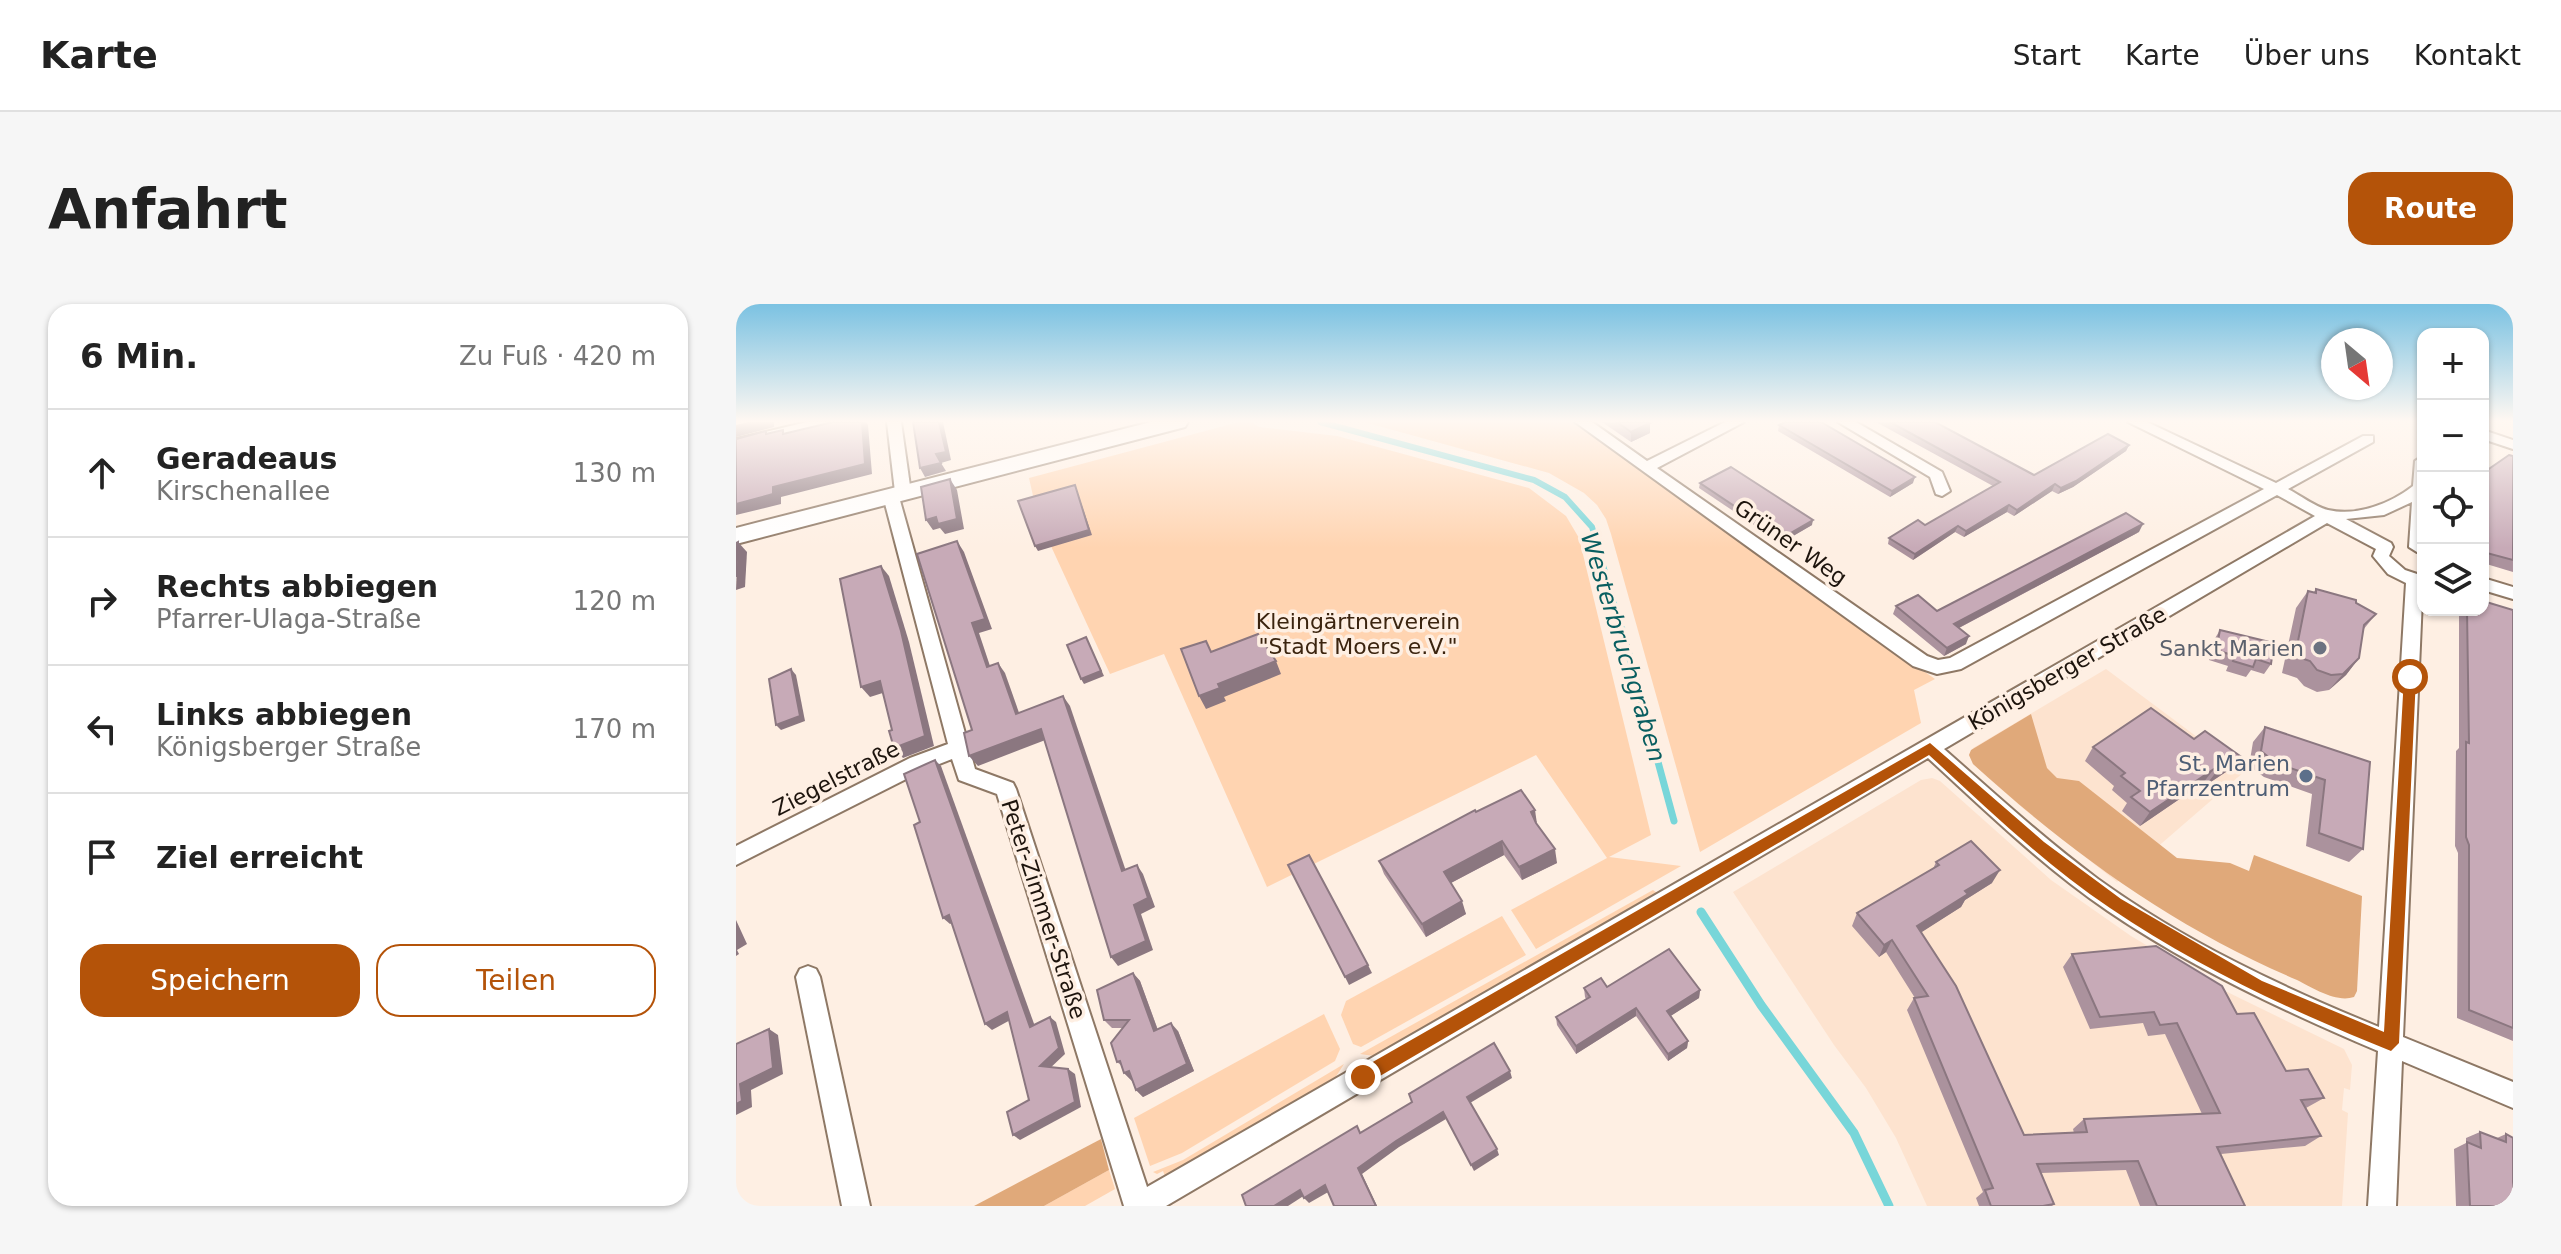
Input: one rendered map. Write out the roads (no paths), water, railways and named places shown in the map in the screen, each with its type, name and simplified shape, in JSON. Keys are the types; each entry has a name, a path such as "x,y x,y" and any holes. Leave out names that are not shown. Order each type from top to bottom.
{"main road":[{"path":"736,536 1016,464"}],"street":[{"name":"Peter-Zimmer-Straße","path":"896,464 897,495 966,774 1006,789 1139,1206"},
{"name":"Grüner Weg","path":"1643,464 1920,661 1937,667 1954,664 2275,488"},
{"path":"1647,467 1653,464"},
{"path":"1918,464 1937,475 1942,491"},
{"path":"2224,464 2329,515 2385,547 2399,544 2417,547"},
{"path":"2275,488 2320,464"},
{"path":"2329,515 2371,514 2395,508 2417,491"},
{"name":"Königsberger Straße","path":"1139,1206 2329,515"},
{"path":"2385,547 2381,556 2386,564 2417,580"},
{"path":"2489,586 2513,593"},
{"path":"2382,1206 2417,614"},
{"name":"Ziegelstraße","path":"736,856 917,764 960,748"},
{"path":"1930,748 2039,846 2115,904 2257,986 2513,1095"},
{"path":"808,977 856,1206"}],"waterway":[{"name":"Westerbruchgraben","path":"1475,464 1534,480 1565,497 1592,527 1622,631"},
{"name":"Westerbruchgraben","path":"1622,629 1674,821"},
{"name":"Westerbruchgraben","path":"1701,912 1761,1005 1854,1133 1889,1206"}],"place":[{"name":"Sankt Marien","path":"2320,648"},
{"name":"St. Marien Pfarrzentrum","path":"2306,776"}],"park label":[{"name":"Kleingärtnerverein \"Stadt Moers e.V.\"","path":"1358,634"}]}
